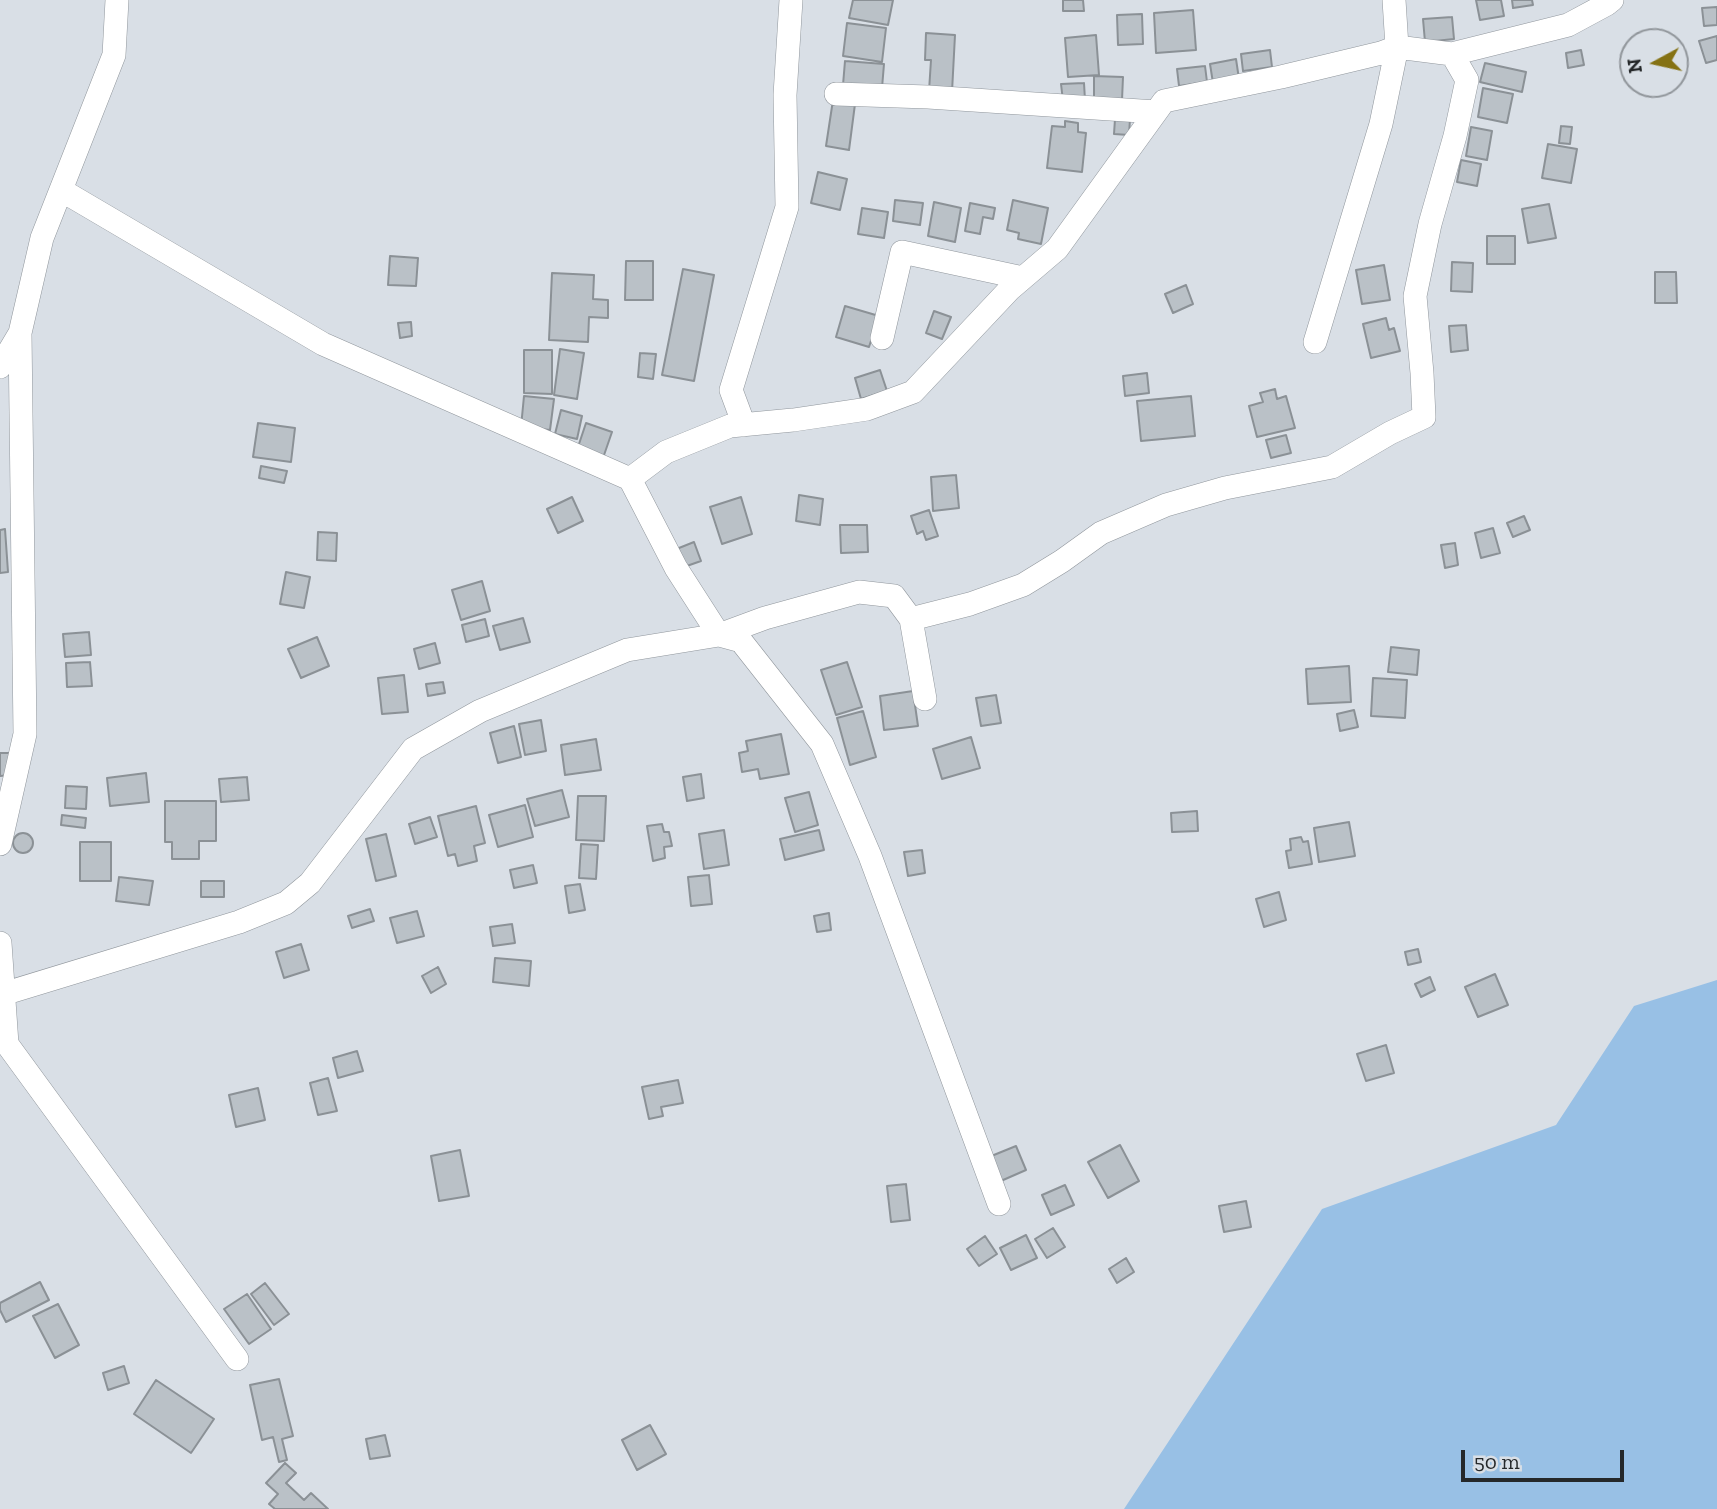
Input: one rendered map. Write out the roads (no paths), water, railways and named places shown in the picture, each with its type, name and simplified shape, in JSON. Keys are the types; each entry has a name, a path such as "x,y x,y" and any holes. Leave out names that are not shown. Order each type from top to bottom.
{"street":[{"path":"0,844 25,734 20,333 42,238 114,55 117,0"},
{"path":"744,425 731,390 787,207 785,94 791,0"},
{"path":"1315,342 1381,124 1397,47 1394,0"},
{"path":"630,479 666,452 730,426 867,409 913,392 1009,290 1057,249 1164,101 1281,77 1397,47 1452,54 1568,25 1612,0"},
{"path":"911,619 970,604 1023,585 1101,533 1166,505 1225,488 1332,467 1390,433 1424,417 1415,296 1430,224 1455,136 1467,80 1452,54"},
{"path":"836,94 928,97 1156,112"},
{"path":"61,190 323,344 630,479 676,568 719,635 741,641 822,744 870,856 999,1204"},
{"path":"883,338 902,252 1023,278"},
{"path":"0,367 20,333"},
{"path":"4,994 239,922 286,903 310,883 413,749 480,710 627,650 719,635 765,618 859,592 894,596 911,619 925,699"},
{"path":"0,943 4,994 3,1048 237,1359"}]}
